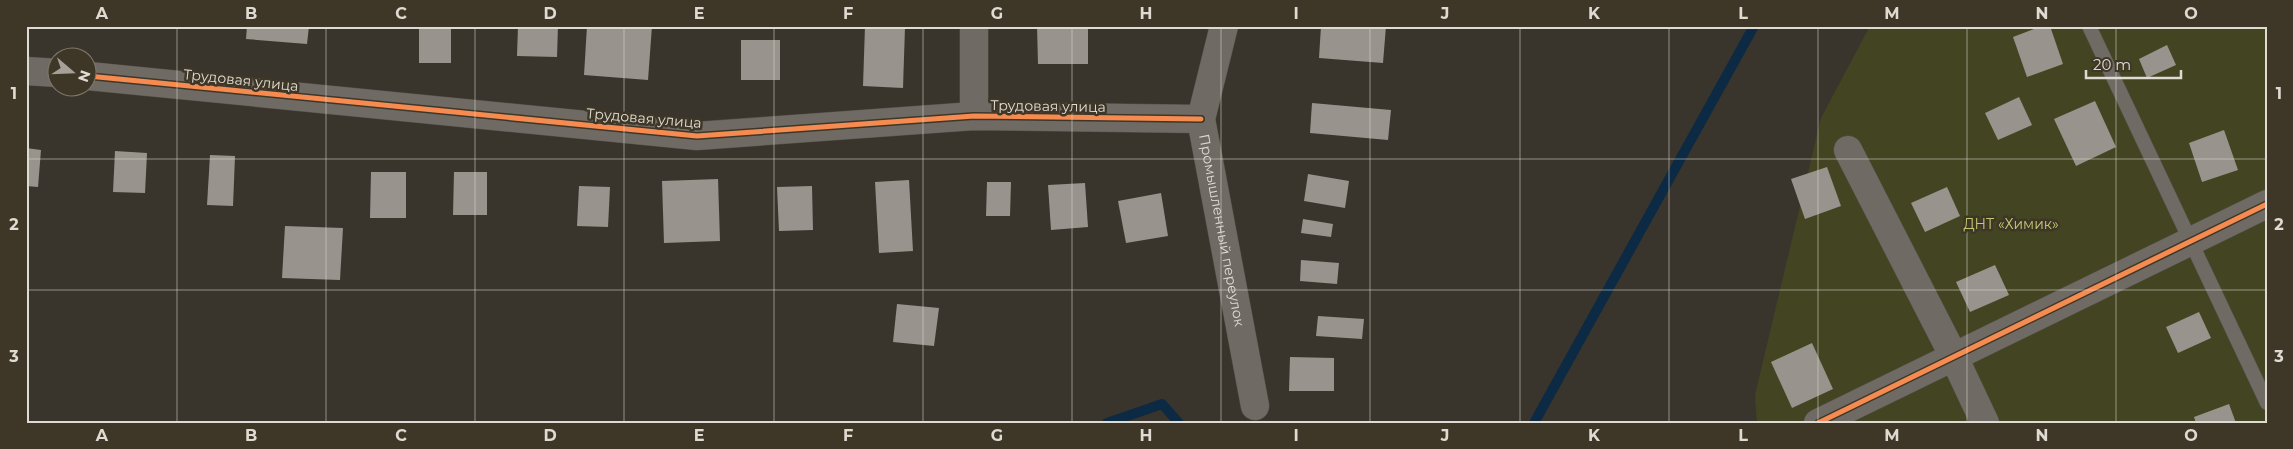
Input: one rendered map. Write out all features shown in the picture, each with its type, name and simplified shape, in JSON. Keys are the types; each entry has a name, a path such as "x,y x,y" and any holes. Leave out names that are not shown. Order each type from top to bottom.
{"street":[{"path":"974,26 974,116"},
{"name":"Промышленный переулок","path":"1224,26 1201,119 1255,406"},
{"path":"26,71 48,72"},
{"name":"Трудовая улица","path":"98,77 697,136 974,116 1201,119"},
{"path":"1848,150 1986,423"},
{"path":"1818,423 1953,355 2267,204"}],"lane":[{"path":"2089,26 2267,403"}],"green space":[{"name":"ДНТ «Химик»","path":"1870,26 2267,26 2267,423 1757,423 1755,395 1821,118"}],"building":[{"path":"247,26 309,26 307,44 246,39"},
{"path":"419,26 451,26 451,63 419,63"},
{"path":"518,26 558,26 557,57 517,56"},
{"path":"587,26 652,26 648,80 584,75"},
{"path":"865,26 905,27 903,88 863,86"},
{"path":"1037,26 1088,26 1088,64 1038,64"},
{"path":"1321,26 1386,26 1383,63 1319,58"},
{"path":"2042,26 2050,26 2063,64 2027,77 2013,37"},
{"path":"741,40 780,40 780,80 741,80"},
{"path":"2167,45 2176,65 2147,78 2139,59"},
{"path":"2019,97 2032,125 1998,140 1985,113"},
{"path":"2095,101 2116,147 2076,166 2054,119"},
{"path":"1312,103 1391,110 1388,140 1310,133"},
{"path":"2224,130 2238,170 2202,182 2189,143"},
{"path":"26,148 41,150 38,187 26,186"},
{"path":"115,151 147,153 145,193 113,192"},
{"path":"210,155 235,156 233,206 207,205"},
{"path":"1827,167 1841,206 1805,219 1791,179"},
{"path":"371,172 406,172 406,218 370,218"},
{"path":"454,172 487,172 487,215 453,215"},
{"path":"1308,174 1349,181 1345,208 1304,201"},
{"path":"718,179 720,241 664,243 662,181"},
{"path":"909,180 913,251 879,253 875,182"},
{"path":"987,182 1011,182 1010,216 986,216"},
{"path":"1085,183 1088,227 1051,230 1048,185"},
{"path":"579,186 610,187 608,227 577,226"},
{"path":"812,186 813,230 779,231 777,187"},
{"path":"1947,187 1960,216 1925,232 1911,203"},
{"path":"1161,193 1168,236 1126,243 1118,201"},
{"path":"1303,219 1333,224 1331,237 1301,233"},
{"path":"285,226 343,228 340,280 282,278"},
{"path":"1301,260 1339,263 1337,284 1300,281"},
{"path":"1995,265 2009,295 1970,312 1956,282"},
{"path":"897,304 939,308 934,346 893,342"},
{"path":"2199,312 2211,338 2178,353 2166,327"},
{"path":"1318,316 1364,319 1362,339 1316,336"},
{"path":"1812,343 1833,389 1792,408 1771,362"},
{"path":"1290,357 1334,358 1334,391 1289,391"},
{"path":"2229,404 2236,423 2196,423 2194,417"}],"waterway":[{"path":"1534,423 1754,26"},
{"path":"1107,423 1162,404 1179,423"}],"cycle path":[{"path":"98,77 697,136 974,116 1201,119"},
{"path":"1818,423 2267,204"}]}
